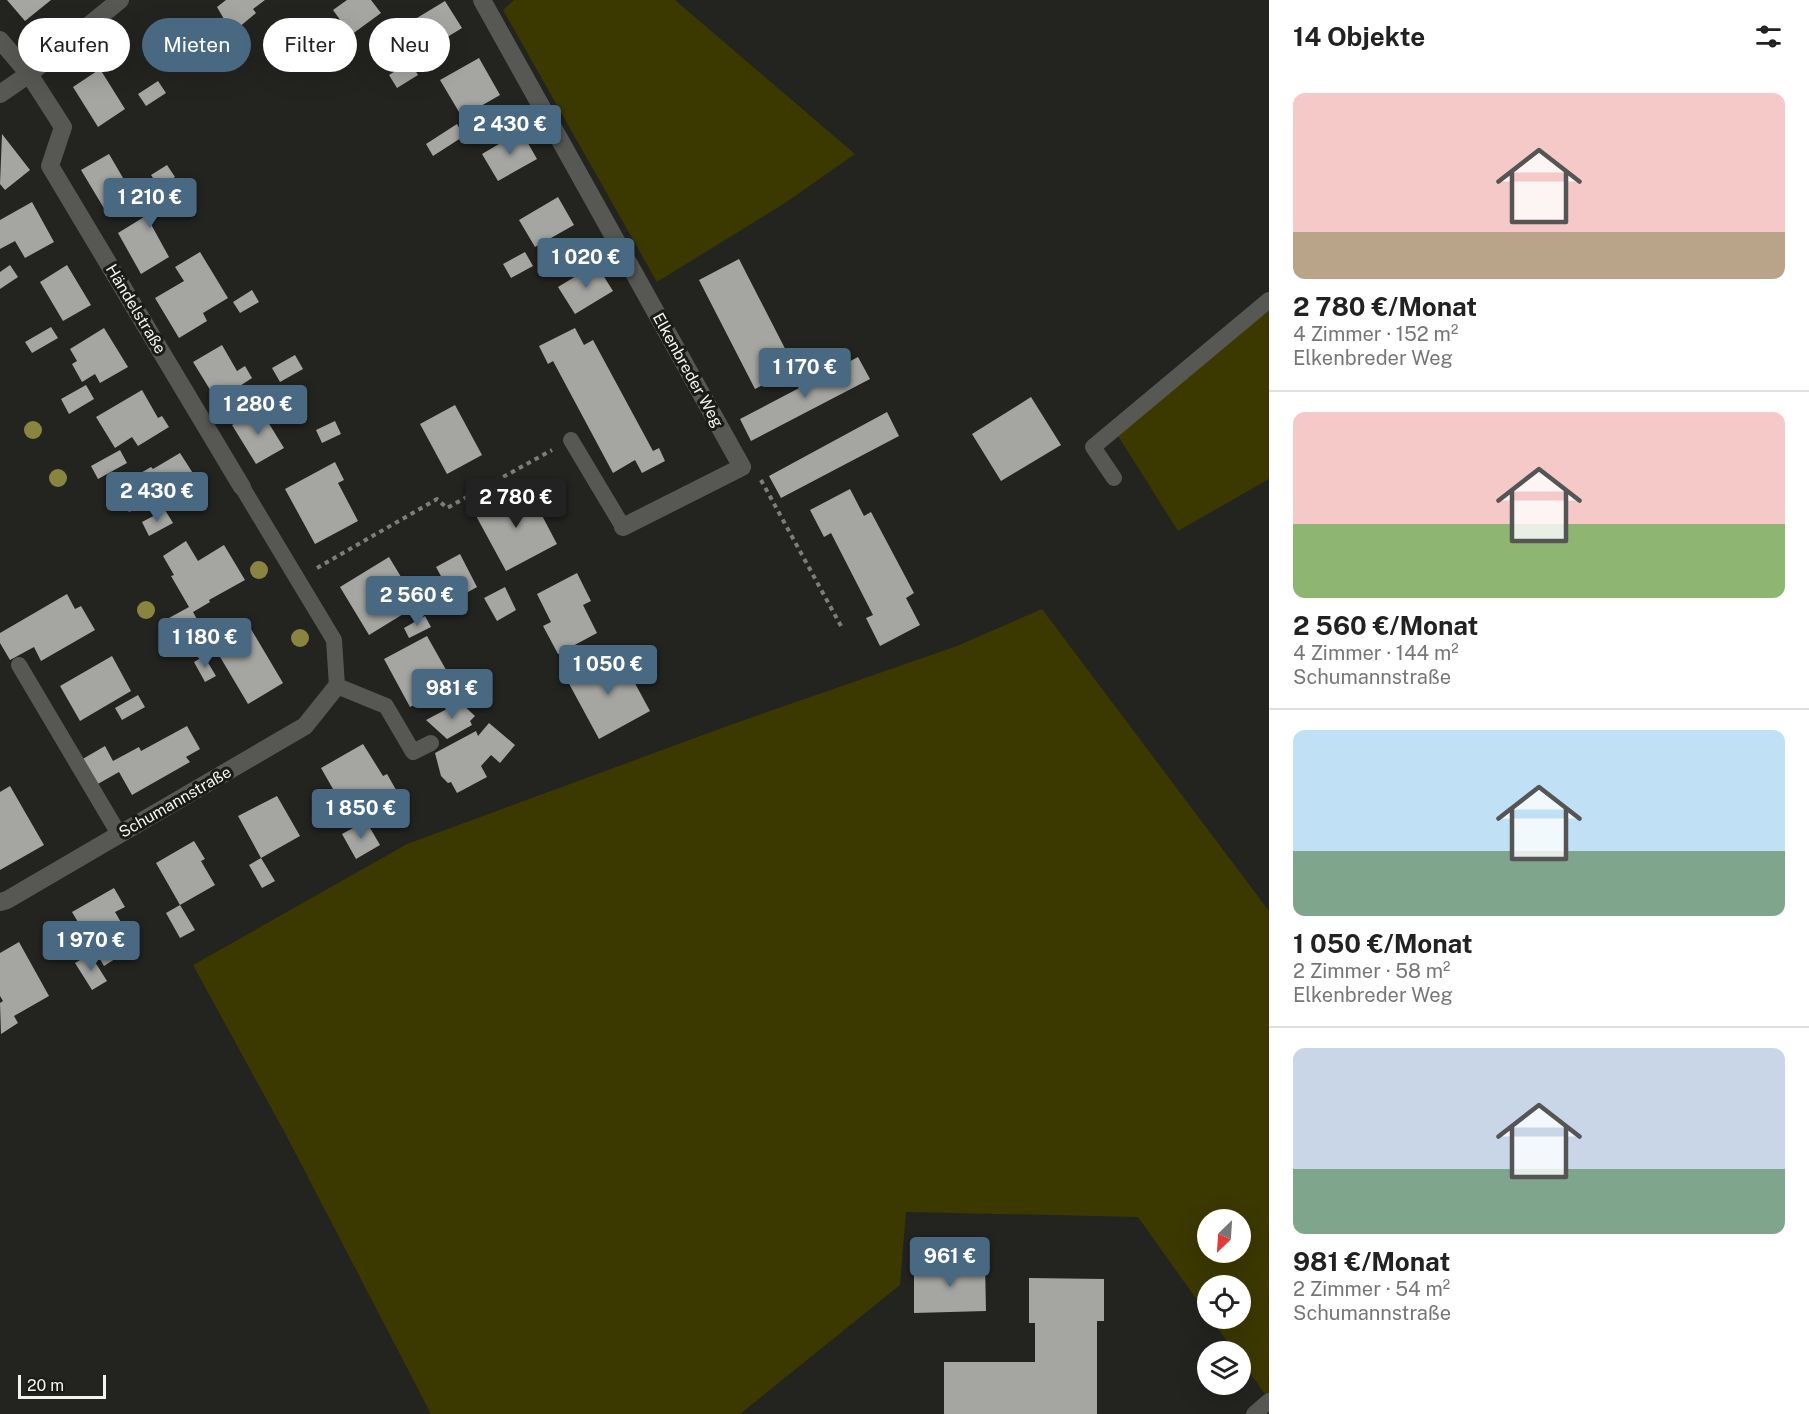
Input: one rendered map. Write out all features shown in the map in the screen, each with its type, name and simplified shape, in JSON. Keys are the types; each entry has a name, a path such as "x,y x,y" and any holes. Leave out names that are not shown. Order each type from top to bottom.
{"street":[{"path":"0,94 29,74 120,0"},
{"name":"Elkenbreder Weg","path":"482,0 742,467 623,527"},
{"name":"Händelstraße","path":"0,40 29,74 63,127 50,166 242,487"},
{"name":"Schumannstraße","path":"0,902 305,726 337,686"}],"lane":[{"path":"1114,478 1093,447 1269,300"},
{"path":"571,440 623,527"},
{"path":"242,487 334,640 337,686 386,706 413,752 430,743"},
{"path":"19,664 119,834"},
{"path":"1254,1414 1269,1401"}],"path":[{"path":"297,579 437,499 447,508 571,440"},
{"path":"759,476 841,626"}],"shaded area":[{"path":"514,0 675,0 855,154 785,203 657,282 503,10"},
{"path":"1269,310 1269,479 1178,531 1118,436"},
{"path":"1042,609 1269,911 1269,1400 1251,1374 1251,1341 1227,1341 1218,1329 1251,1329 1251,1275 1197,1275 1197,1300 1138,1217 906,1212 900,1285 740,1414 431,1414 286,1135 193,965 407,844 730,725 957,646"}],"building":[{"path":"7,0 51,0 29,18 22,18"},
{"path":"226,0 265,0 253,9 256,13 250,18 223,18 217,7"},
{"path":"347,0 371,0 381,13 374,18 369,18 369,22 357,31 357,18 339,18 333,10"},
{"path":"445,1 462,28 450,35 450,18 417,18"},
{"path":"479,58 500,95 462,117 440,80"},
{"path":"96,72 102,72 125,109 98,127 73,87"},
{"path":"394,72 416,72 418,75 397,88 389,75"},
{"path":"158,81 166,93 146,106 138,94"},
{"path":"457,124 464,136 433,156 426,144"},
{"path":"521,131 537,159 498,181 482,154"},
{"path":"2,134 30,170 5,190 0,184"},
{"path":"109,154 133,195 105,210 81,170"},
{"path":"167,165 175,177 159,187 151,175"},
{"path":"177,180 188,195 147,217 169,257 141,274 118,233 144,217 138,204"},
{"path":"558,197 574,225 535,247 519,220"},
{"path":"32,202 54,242 25,258 15,241 0,249 0,220"},
{"path":"200,252 228,298 203,313 207,321 179,338 155,298 184,281 175,267"},
{"path":"525,252 533,266 511,278 503,264"},
{"path":"739,259 795,368 755,389 699,280"},
{"path":"596,264 613,291 575,314 558,287"},
{"path":"10,265 18,277 0,289 0,272"},
{"path":"67,265 91,305 63,321 40,282"},
{"path":"252,290 259,302 240,313 233,302"},
{"path":"51,327 58,338 32,353 25,342"},
{"path":"104,328 128,367 100,383 95,374 82,382 72,364 77,361 70,349"},
{"path":"575,328 584,345 593,340 653,451 659,448 665,461 642,473 635,460 613,473 553,361 548,364 539,346"},
{"path":"222,345 237,371 245,366 252,378 217,401 193,362"},
{"path":"295,355 303,369 280,382 272,368"},
{"path":"858,357 870,379 751,441 740,419"},
{"path":"86,385 94,399 69,414 61,399"},
{"path":"142,390 158,418 162,416 169,427 138,446 132,437 115,448 96,417"},
{"path":"1031,397 1061,445 1001,481 972,434"},
{"path":"455,405 482,455 447,474 420,424"},
{"path":"260,409 284,448 256,464 232,425"},
{"path":"887,412 899,436 781,498 769,476"},
{"path":"335,421 341,434 322,443 316,430"},
{"path":"120,450 127,463 98,479 91,466"},
{"path":"180,453 205,492 177,509 164,489 152,495 155,500 129,512 115,488"},
{"path":"335,462 344,480 338,483 358,521 315,544 285,489"},
{"path":"527,487 557,544 506,571 475,514"},
{"path":"850,489 864,516 871,512 914,593 906,598 920,625 880,646 866,618 873,615 831,533 824,537 810,510"},
{"path":"165,510 173,523 149,536 142,522"},
{"path":"186,541 198,561 224,545 245,580 209,600 210,602 193,612 205,634 184,646 169,618 189,607 171,576 174,575 163,556"},
{"path":"460,554 477,587 454,600 436,567"},
{"path":"389,557 418,605 369,635 340,587"},
{"path":"577,573 591,601 583,605 597,633 558,654 543,626 551,622 537,594"},
{"path":"505,587 516,610 497,621 484,598"},
{"path":"67,594 75,609 81,606 95,630 41,661 34,647 10,660 0,643 0,633"},
{"path":"425,616 431,627 409,638 404,628"},
{"path":"248,624 283,683 248,704 213,645"},
{"path":"427,636 454,684 410,707 384,659"},
{"path":"618,652 650,711 599,739 567,680"},
{"path":"112,656 131,691 80,721 60,686"},
{"path":"204,656 216,676 205,682 194,662"},
{"path":"462,685 469,696 447,708 440,696"},
{"path":"138,695 145,707 122,720 115,708"},
{"path":"460,702 475,716 470,721 472,725 447,739 426,720"},
{"path":"489,723 515,745 500,763 491,755 481,766 487,777 457,793 451,782 448,783 441,776 435,753 476,731 478,736"},
{"path":"187,726 200,749 186,757 190,762 132,795 119,772 96,785 81,760 105,746 113,761 139,747 141,751"},
{"path":"363,744 383,776 387,774 399,795 357,819 346,800 341,803 321,768"},
{"path":"10,786 44,845 0,870 0,792"},
{"path":"277,796 300,836 261,858 238,816"},
{"path":"366,821 380,845 356,859 342,834"},
{"path":"194,841 205,859 201,861 215,885 180,905 156,863"},
{"path":"261,858 275,881 262,888 249,865"},
{"path":"114,888 125,907 115,912 135,946 104,966 72,912"},
{"path":"180,905 195,930 180,938 166,913"},
{"path":"19,942 49,996 14,1016 18,1023 1,1034 0,1003 3,1001 0,996 0,953"},
{"path":"90,954 107,981 92,990 75,963"},
{"path":"985,1264 986,1311 914,1313 914,1265"},
{"path":"1029,1278 1104,1279 1104,1321 1097,1321 1097,1414 944,1414 944,1362 1035,1362 1035,1323 1029,1323"}]}
